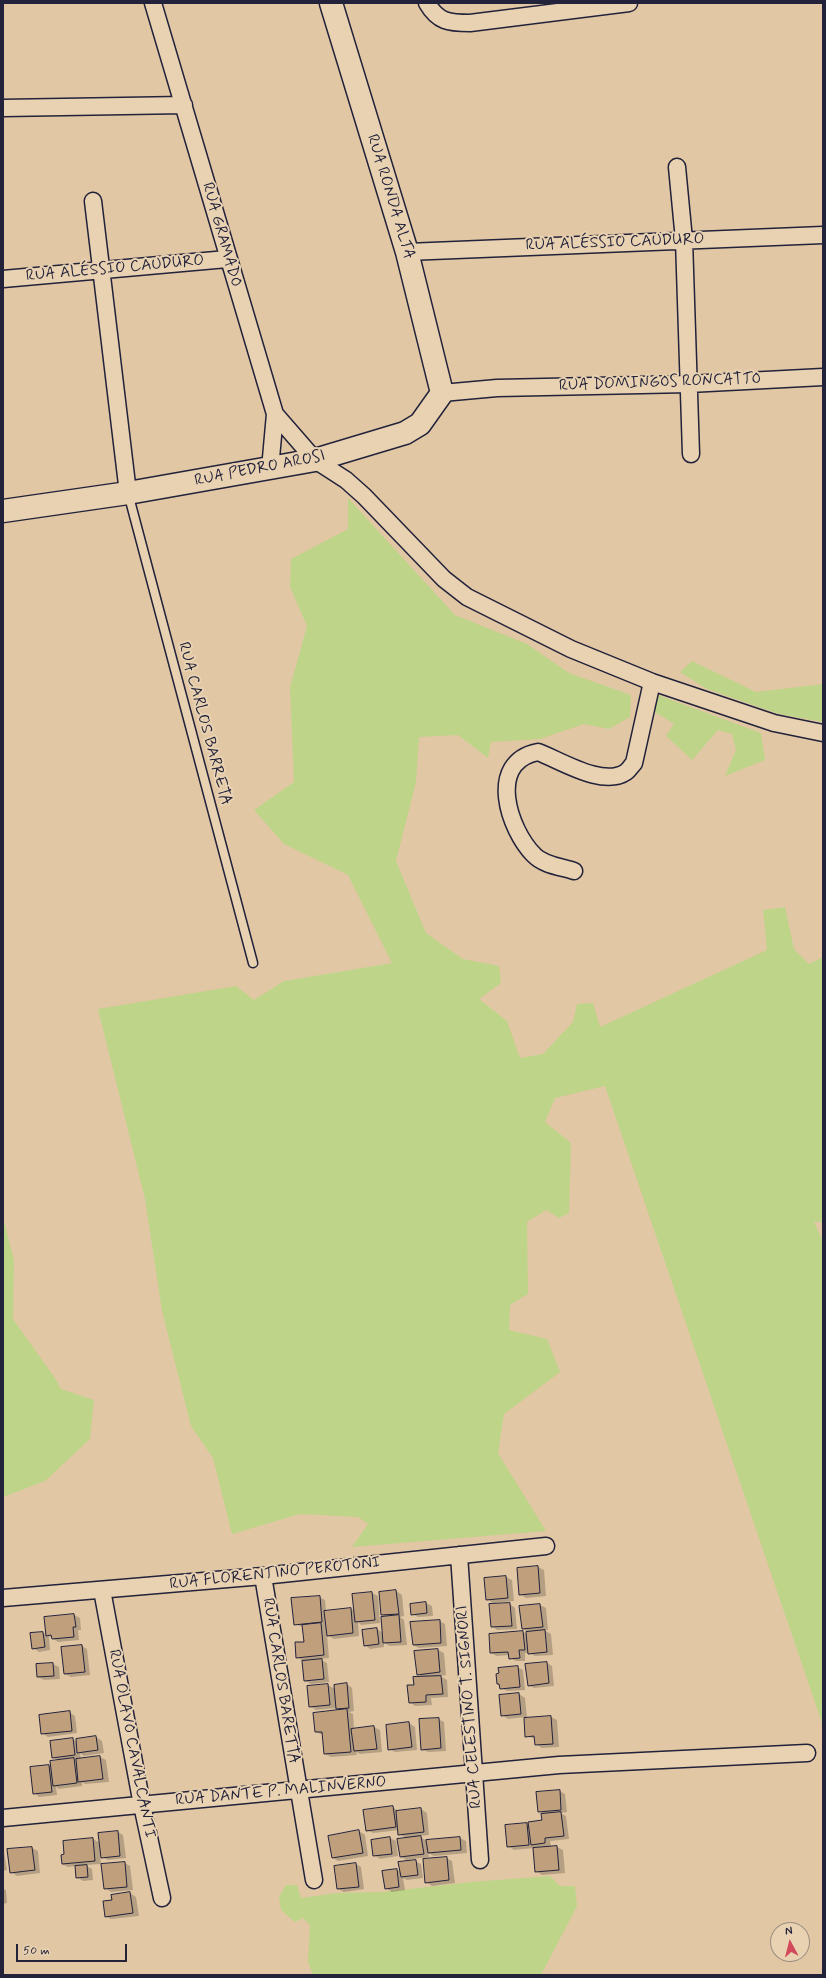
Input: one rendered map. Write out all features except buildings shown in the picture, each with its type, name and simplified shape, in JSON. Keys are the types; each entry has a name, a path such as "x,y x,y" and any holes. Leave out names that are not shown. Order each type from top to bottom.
{"street":[{"name":"RUA GRAMADO","path":"153,3 184,104 227,259 274,414 270,469"},
{"name":"RUA RONDA ALTA","path":"331,3 407,252 442,393"},
{"path":"427,3 434,14 451,23 470,23 628,3"},
{"path":"3,108 184,104"},
{"path":"677,167 684,240 690,384 690,454"},
{"path":"93,201 100,270 128,493"},
{"name":"RUA ALÉSSIO CAUDURO","path":"407,252 823,235"},
{"name":"RUA ALÉSSIO CAUDURO","path":"3,279 227,259"},
{"name":"RUA DOMINGOS RONCATTO","path":"442,393 497,388 690,384 823,377"},
{"name":"RUA PEDRO AROSI","path":"3,511 128,493 315,460 405,433 420,424 442,393"},
{"path":"274,414 315,460 346,480 364,496 444,579 467,597 571,649 652,682 774,723 823,733"},
{"path":"574,871 547,863 535,857 524,842 515,825 509,806 506,786 509,771 519,759 529,754 538,752 587,773 606,777 625,772 634,763 652,682"},
{"name":"RUA FLORENTINO PEROTONI","path":"3,1598 263,1576 546,1546"},
{"name":"RUA CELESTINO T. SIGNORI","path":"459,1555 480,1860"},
{"name":"RUA CARLOS BARETTA","path":"263,1576 314,1880"},
{"name":"RUA OLAVO CAVALCANTI","path":"102,1590 142,1805 162,1898"},
{"name":"RUA DANTE P. MALINVERNO","path":"3,1818 559,1765 807,1753"}],"lane":[{"name":"RUA CARLOS BARRETA","path":"128,493 253,963"}],"green space":[{"path":"348,498 455,615 527,644 569,673 631,695 630,717 609,729 584,724 540,739 491,742 488,758 458,735 419,737 416,782 396,861 426,933 463,959 499,966 501,983 479,999 507,1021 520,1058 543,1054 573,1022 577,1004 593,1003 600,1027 767,950 763,910 785,907 794,949 809,964 823,957 823,1222 814,1222 823,1241 823,1726 605,1086 555,1098 545,1122 571,1143 569,1213 559,1218 546,1210 527,1222 528,1294 510,1305 509,1330 547,1339 560,1372 504,1414 498,1453 546,1531 352,1547 368,1524 358,1517 300,1514 232,1534 213,1458 191,1426 162,1311 145,1199 98,1009 236,986 254,1000 284,981 392,963 348,875 284,844 254,810 294,782 290,687 307,626 290,587 291,559 348,529"},
{"path":"692,661 756,692 823,684 823,722 779,714 707,689 680,672"},
{"path":"658,695 761,733 765,760 725,776 736,750 732,734 718,730 692,760 666,736 674,724 652,710"},
{"path":"3,1217 14,1260 13,1319 55,1378 61,1389 94,1400 90,1439 45,1481 3,1497"},
{"path":"550,1876 560,1886 575,1886 577,1906 541,1975 313,1975 308,1962 310,1925 303,1918 295,1922 281,1910 279,1897 286,1885 297,1885 301,1898 337,1893 383,1892 471,1882"}]}
